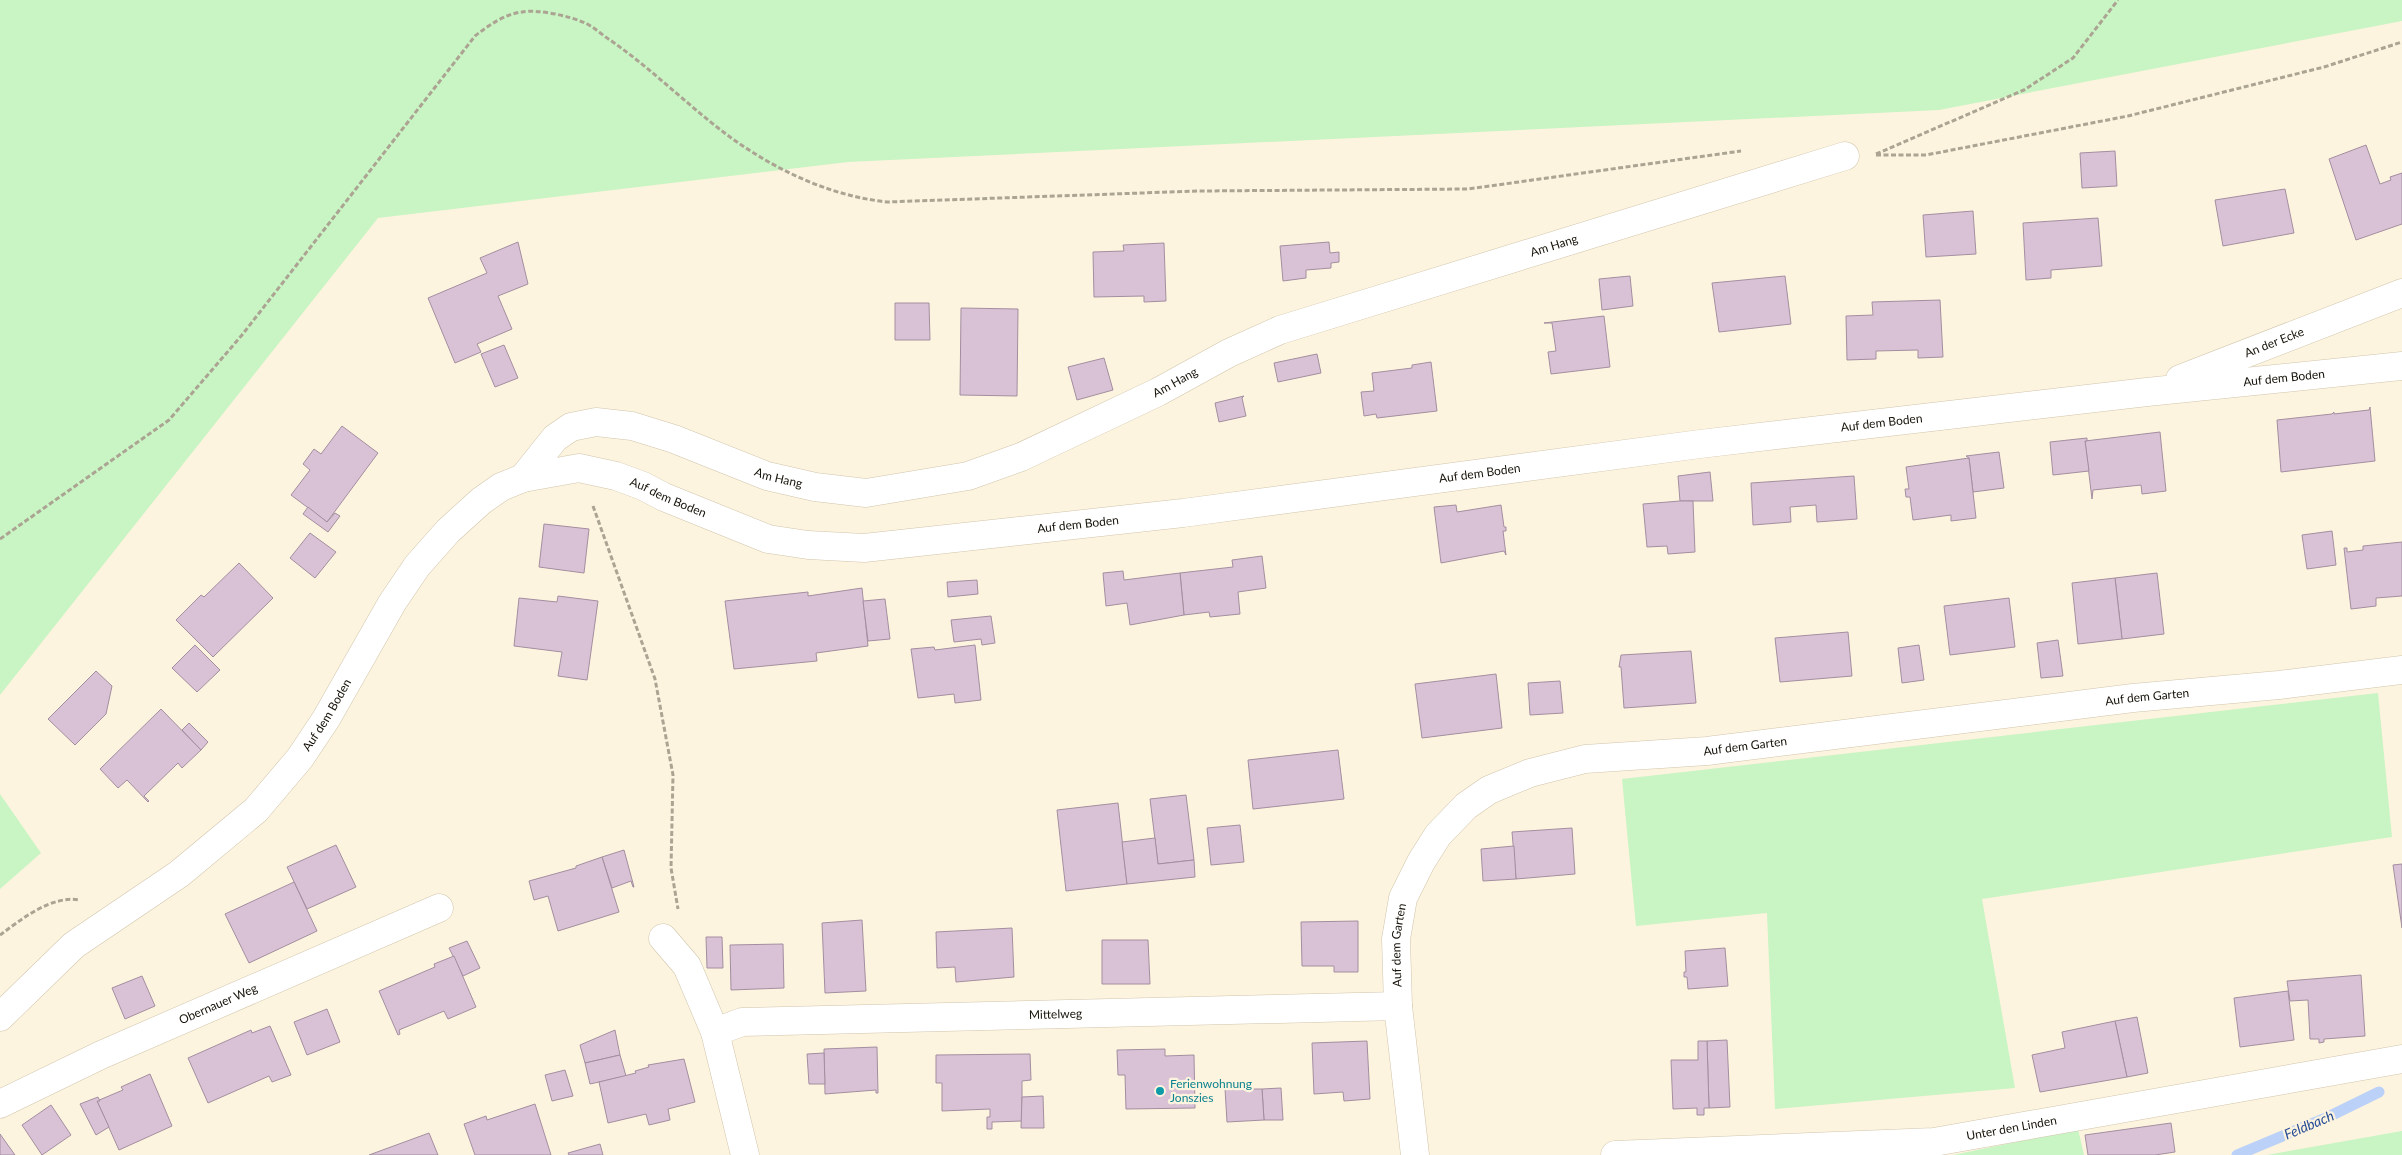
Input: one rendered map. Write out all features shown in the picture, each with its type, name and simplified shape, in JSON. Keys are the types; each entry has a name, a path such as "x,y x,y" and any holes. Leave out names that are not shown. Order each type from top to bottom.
{"street":[{"name":"Am Hang","path":"523,478 555,438 571,427 596,422 632,426 674,439 767,476 815,487 866,493 968,476 1021,456 1150,396 1228,353 1280,330 1845,156"},
{"name":"An der Ecke","path":"2147,392 2402,293"},
{"name":"Auf dem Boden","path":"0,1017 74,945 179,874 256,810 300,758 326,719 392,603 417,566 448,531 480,501 500,487 523,478 579,468 616,476 643,486 680,504 768,539 808,545 864,548 1183,513 1700,444 2147,392 2402,366"},
{"name":"Auf dem Garten","path":"1415,1155 1398,1006 1396,939 1403,898 1421,862 1438,835 1466,806 1489,790 1530,773 1584,759 1707,750 2133,698 2279,685 2402,670"},
{"name":"Obernauer Weg","path":"0,1104 110,1052 439,908"},
{"path":"671,928 716,1032 745,1155"},
{"name":"Mittelweg","path":"716,1032 742,1022 1398,1006"},
{"name":"Unter den Linden","path":"1615,1155 1934,1142 2402,1059"}],"path":[{"path":"1875,154 2024,90 2073,58 2118,0"},
{"path":"0,539 169,420 242,335 475,36 493,22 522,12 553,14 585,23 626,51 738,142 798,177 858,199 886,202 1198,191 1468,189 1749,150"},
{"path":"1845,156 1875,154 1926,155 2128,116 2324,67 2402,42"},
{"path":"579,468 655,679 673,775 671,928"},
{"path":"0,935 23,918 53,903 72,899 93,902 118,916"}],"green space":[{"path":"0,0 2402,0 2402,21 1939,110 848,162 378,218 0,695"},
{"path":"2378,693 2392,837 1982,899 2015,1088 1775,1109 1767,913 1636,926 1622,779"},
{"path":"0,794 41,853 0,889"},
{"path":"2078,1129 2084,1155 1953,1155"},
{"path":"2402,1131 2402,1155 2267,1155"}],"building":[{"path":"2366,145 2380,184 2391,180 2390,177 2402,173 2402,224 2356,240 2329,159"},
{"path":"2115,151 2117,186 2082,188 2080,153"},
{"path":"2285,189 2294,233 2223,246 2215,200"},
{"path":"1973,211 1976,254 1926,257 1923,215"},
{"path":"2098,218 2102,266 2051,270 2051,278 2026,280 2023,223"},
{"path":"518,242 528,284 498,296 512,329 477,344 481,352 455,363 428,298 487,273 480,258"},
{"path":"1329,242 1330,253 1339,252 1339,262 1331,263 1331,268 1306,270 1306,278 1283,281 1280,246"},
{"path":"1164,243 1166,301 1144,302 1144,296 1094,297 1093,252 1124,251 1123,245"},
{"path":"1630,276 1633,306 1602,310 1599,279"},
{"path":"1785,276 1791,324 1719,332 1712,283"},
{"path":"1940,300 1943,357 1918,358 1918,350 1876,351 1876,359 1847,360 1846,316 1873,315 1872,302"},
{"path":"895,303 929,303 930,340 895,340"},
{"path":"961,308 1018,309 1017,396 960,395"},
{"path":"1604,316 1610,367 1551,374 1548,352 1556,351 1552,323 1544,323"},
{"path":"504,345 518,378 495,387 481,354"},
{"path":"1317,354 1321,373 1278,382 1274,363"},
{"path":"1104,358 1113,390 1077,400 1068,367"},
{"path":"1431,362 1437,411 1377,418 1376,414 1364,416 1361,392 1374,391 1372,373 1412,368 1412,365"},
{"path":"1244,396 1242,398 1246,416 1219,422 1215,403"},
{"path":"2370,407 2375,461 2281,472 2277,420 2332,414 2334,412 2334,414 2369,410"},
{"path":"342,426 378,453 327,522 291,495 310,470 303,464 314,449 321,454"},
{"path":"2160,432 2166,491 2142,494 2141,485 2093,490 2092,499 2085,441"},
{"path":"2087,438 2087,441 2085,441 2089,471 2053,475 2050,442"},
{"path":"1999,452 2004,488 1973,492 1969,458 1966,456"},
{"path":"1969,458 1976,518 1951,521 1951,515 1913,520 1910,497 1906,497 1905,489 1909,489 1906,467"},
{"path":"1710,472 1713,501 1680,501 1678,476"},
{"path":"1854,476 1857,519 1817,522 1816,505 1790,507 1791,522 1753,525 1751,483"},
{"path":"1693,501 1695,552 1668,554 1667,546 1647,547 1643,504"},
{"path":"1456,505 1457,512 1501,505 1504,527 1506,527 1506,531 1503,531 1506,555 1504,551 1441,563 1434,507"},
{"path":"308,507 327,522 335,513 340,516 328,532 303,514"},
{"path":"544,524 589,529 584,573 539,567"},
{"path":"2332,531 2336,565 2307,569 2302,535"},
{"path":"310,533 336,552 315,578 290,558"},
{"path":"2402,542 2402,596 2376,598 2376,606 2351,609 2344,548 2347,548 2347,552 2363,550 2363,546"},
{"path":"1262,556 1266,588 1238,592 1240,614 1210,617 1209,612 1184,615 1180,573 1233,567 1232,560"},
{"path":"239,563 273,598 213,657 176,620 201,595 204,597"},
{"path":"1123,571 1124,580 1180,573 1184,615 1130,625 1127,603 1106,606 1103,573"},
{"path":"2157,573 2164,634 2122,639 2115,578"},
{"path":"2115,578 2122,639 2078,644 2072,583"},
{"path":"977,580 978,594 948,597 947,582"},
{"path":"862,588 868,646 816,653 817,661 734,669 725,601 808,592 808,596"},
{"path":"558,596 598,601 587,680 558,676 562,652 514,646 519,598 557,602"},
{"path":"2009,598 2015,647 1950,655 1944,606"},
{"path":"885,599 890,639 868,641 863,601"},
{"path":"991,616 995,643 982,645 981,639 954,642 951,620"},
{"path":"1848,632 1852,676 1780,682 1775,638"},
{"path":"2058,640 2063,676 2041,678 2037,643"},
{"path":"195,645 220,670 197,692 172,668"},
{"path":"975,645 981,700 955,703 954,694 918,698 911,649 934,647 935,650"},
{"path":"1919,645 1924,680 1902,683 1898,648"},
{"path":"1691,651 1696,703 1624,708 1621,667 1619,667 1621,655"},
{"path":"96,671 112,686 106,714 75,745 48,719"},
{"path":"1496,674 1502,728 1422,738 1415,684"},
{"path":"1560,681 1563,713 1530,715 1528,683"},
{"path":"161,709 201,750 182,768 178,763 144,796 148,802 127,780 118,788 100,769"},
{"path":"189,723 208,742 201,750 182,730"},
{"path":"1338,750 1344,799 1253,809 1248,760"},
{"path":"1186,795 1194,860 1158,864 1150,799"},
{"path":"1118,803 1127,884 1066,891 1057,810"},
{"path":"1240,825 1244,862 1211,865 1207,828"},
{"path":"1572,828 1575,874 1516,879 1512,832"},
{"path":"1155,838 1158,864 1194,860 1195,877 1127,884 1122,842"},
{"path":"336,845 356,887 307,909 287,867"},
{"path":"1514,846 1516,879 1483,881 1481,849"},
{"path":"624,850 634,887 631,881 612,888 602,857"},
{"path":"602,857 619,912 558,931 548,896 534,900 529,881 576,868 576,866"},
{"path":"2402,864 2402,928 2393,865"},
{"path":"294,882 317,931 249,963 225,914"},
{"path":"862,920 866,991 825,993 822,923"},
{"path":"1358,921 1358,972 1334,972 1334,966 1302,966 1301,922"},
{"path":"1012,928 1014,977 956,982 955,967 937,968 936,932"},
{"path":"706,937 722,937 723,968 707,968"},
{"path":"1102,940 1148,940 1150,984 1102,984"},
{"path":"467,941 480,968 463,976 449,948"},
{"path":"783,944 784,988 731,990 730,945"},
{"path":"1725,948 1728,986 1688,989 1687,977 1684,977 1684,972 1686,972 1685,951"},
{"path":"454,956 476,1007 448,1019 444,1011 399,1030 400,1034 398,1035 379,991 435,967 434,964"},
{"path":"2361,975 2365,1036 2324,1039 2324,1042 2319,1043 2319,1039 2310,1039 2308,1000 2290,1001 2287,981"},
{"path":"142,976 155,1006 125,1019 112,988"},
{"path":"2288,991 2294,1040 2240,1047 2234,998"},
{"path":"327,1009 340,1042 307,1055 294,1022"},
{"path":"2137,1017 2148,1073 2127,1077 2115,1021"},
{"path":"2115,1021 2127,1077 2040,1092 2032,1055 2065,1048 2062,1032"},
{"path":"270,1026 291,1075 272,1082 269,1076 208,1103 188,1058 251,1030 252,1033"},
{"path":"615,1030 620,1055 585,1063 580,1045"},
{"path":"1727,1040 1730,1107 1709,1108 1707,1041"},
{"path":"1367,1041 1370,1099 1344,1101 1343,1092 1314,1094 1312,1043"},
{"path":"1698,1041 1707,1041 1709,1108 1704,1108 1704,1115 1697,1115 1697,1108 1673,1109 1671,1060 1698,1060"},
{"path":"877,1047 878,1093 876,1093 876,1090 825,1094 824,1049"},
{"name":"Ferienwohnung Jonszies","path":"1165,1049 1165,1056 1194,1055 1195,1108 1126,1109 1125,1075 1118,1075 1117,1050"},
{"path":"824,1053 825,1084 809,1084 807,1054"},
{"path":"1030,1054 1031,1080 1022,1081 1022,1121 992,1122 992,1129 987,1129 987,1117 990,1117 990,1109 942,1111 942,1083 936,1083 936,1055"},
{"path":"620,1055 626,1076 590,1084 585,1063"},
{"path":"684,1059 695,1102 668,1109 670,1120 649,1125 646,1114 608,1123 599,1082 636,1073 635,1071 649,1067 648,1065"},
{"path":"565,1070 573,1096 552,1101 545,1075"},
{"path":"150,1074 172,1126 119,1150 97,1101 123,1090 121,1087"},
{"path":"1281,1088 1283,1120 1264,1120 1262,1089"},
{"path":"1225,1089 1262,1089 1264,1120 1227,1122"},
{"path":"1043,1096 1044,1128 1021,1128 1022,1097"},
{"path":"98,1097 100,1101 97,1101 109,1127 96,1135 80,1104"},
{"path":"535,1104 551,1155 475,1155 464,1124 486,1116 487,1120"},
{"path":"51,1105 71,1135 42,1155 22,1125"},
{"path":"2171,1123 2175,1152 2155,1155 2088,1155 2085,1135"},
{"path":"429,1133 438,1155 369,1155"},
{"path":"0,1134 15,1155 0,1155"},
{"path":"600,1144 603,1155 569,1155 568,1153"}],"waterway":[{"name":"Feldbach","path":"2237,1155 2328,1117 2379,1092"}],"place":[{"name":"Ferienwohnung Jonszies","path":"1160,1091"}]}
